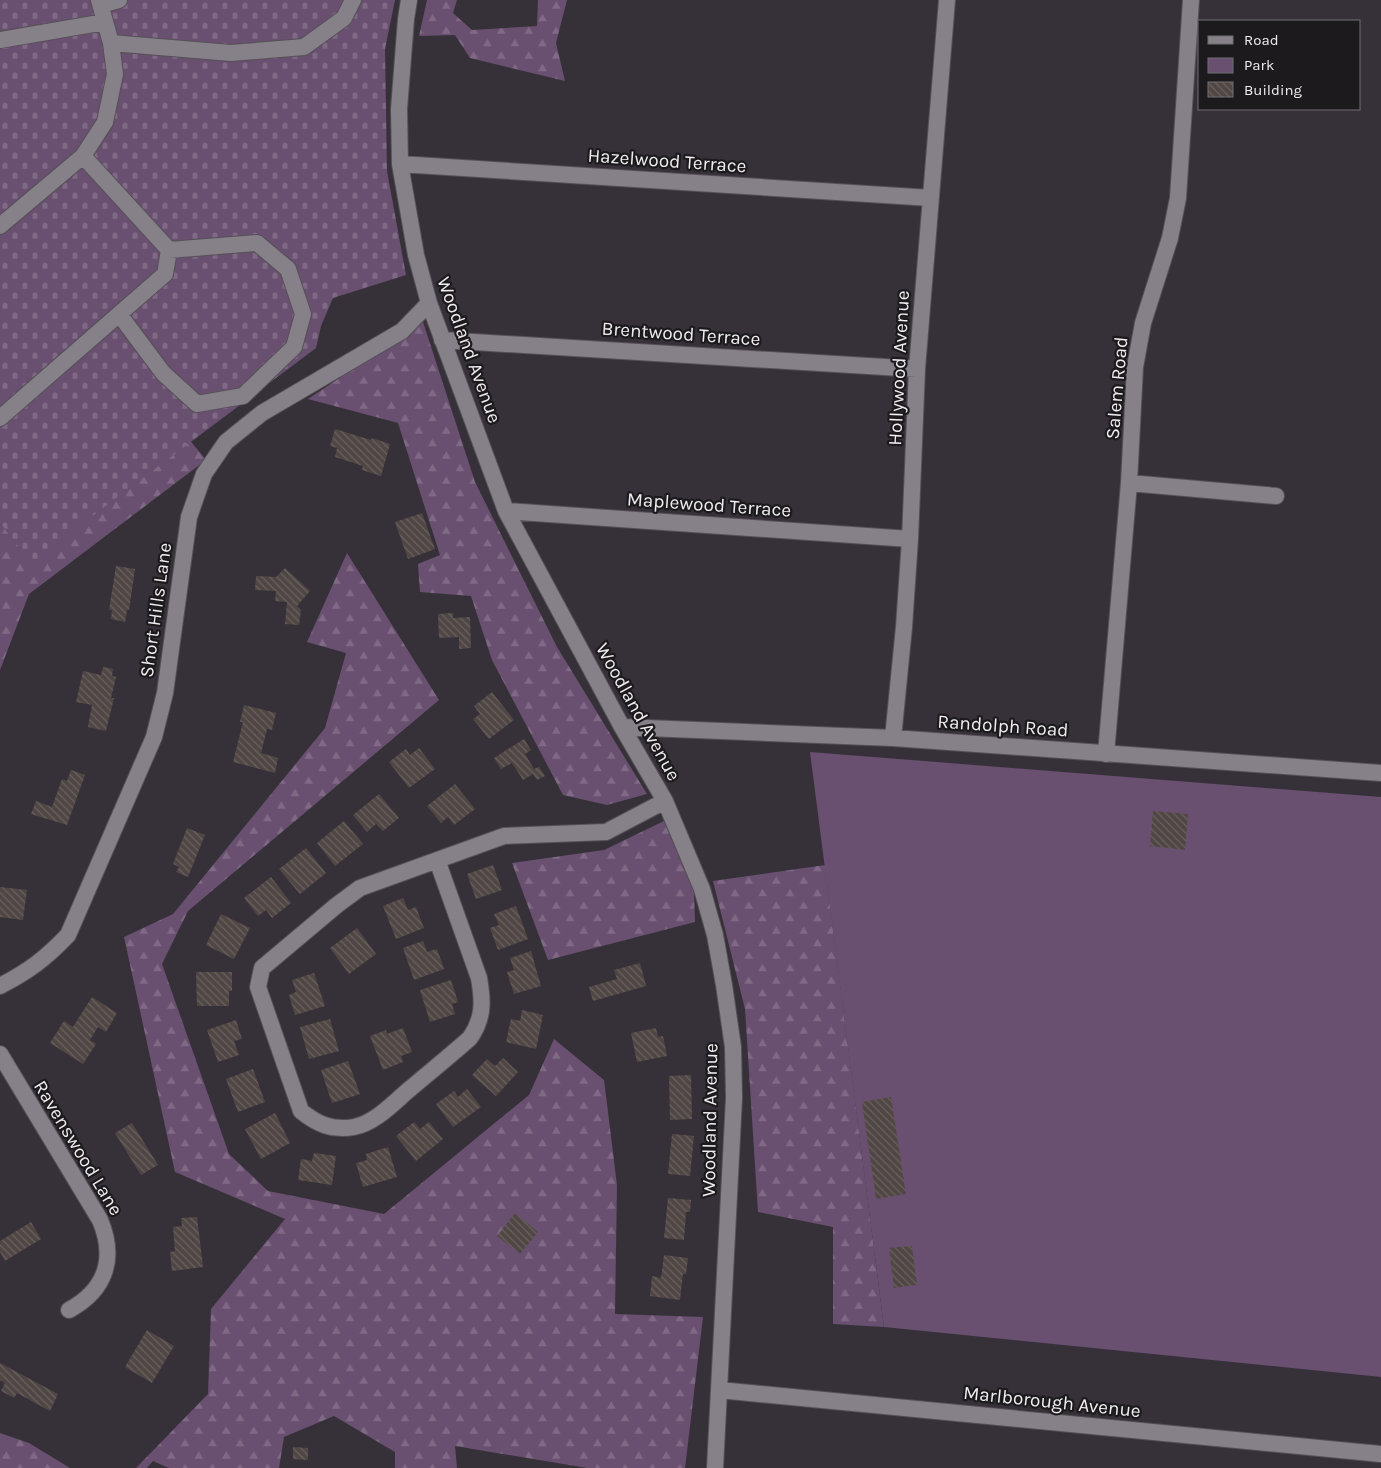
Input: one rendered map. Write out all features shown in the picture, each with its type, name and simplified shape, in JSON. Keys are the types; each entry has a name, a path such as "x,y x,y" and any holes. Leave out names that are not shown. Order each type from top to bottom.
{"street":[{"path":"0,226 83,156 105,122 115,74 111,43 100,2 119,0"},
{"path":"111,43 231,53 304,48 344,18 353,0"},
{"name":"Woodland Avenue","path":"409,0 399,109 400,164 416,256 428,303 506,511 622,727 665,801 702,889 715,935 724,984 732,1048 734,1098 715,1468"},
{"name":"Hollywood Avenue","path":"893,738 904,627 910,539 917,369 947,0"},
{"name":"Salem Road","path":"1106,754 1129,483 1135,367 1143,323 1170,238 1178,198 1191,0"},
{"path":"0,40 105,22"},
{"path":"83,156 169,250"},
{"name":"Hazelwood Terrace","path":"400,164 931,198"},
{"path":"118,314 163,373 197,404 243,396 294,347 303,314 288,269 257,243 169,250"},
{"path":"0,418 165,274 169,250"},
{"name":"Short Hills Lane","path":"0,986 24,974 47,957 68,935 154,737 165,693 189,517 204,474 226,442 262,413 402,331 428,303"},
{"name":"Brentwood Terrace","path":"442,340 917,369"},
{"path":"1129,483 1276,496"},
{"name":"Maplewood Terrace","path":"506,511 910,539"},
{"name":"Randolph Road","path":"622,727 893,738 1381,773"},
{"path":"436,860 479,978 482,997 478,1027 470,1038 375,1117 356,1127 341,1128 313,1121 300,1111 258,987 262,968 360,888 436,860 504,836 606,832 665,801"},
{"name":"Ravenswood Lane","path":"0,1054 100,1220 105,1233 108,1259 98,1285 90,1296 69,1310"},
{"name":"Marlborough Avenue","path":"719,1390 1381,1454"}],"green space":[{"path":"0,0 395,0 385,49 387,171 406,275 333,298 321,326 316,348 31,562 0,523"},
{"path":"427,0 457,0 453,13 472,30 537,26 538,0 567,0 556,43 565,81 470,58 455,35 419,36"},
{"path":"423,322 475,482 557,647 647,794 607,805 563,795 492,660 471,596 420,592 418,564 440,555 398,423 308,399"},
{"path":"184,433 206,460 29,594 0,670 0,523 31,561"},
{"path":"347,553 439,700 188,911 162,964 229,1154 268,1191 384,1214 529,1095 554,1039 604,1080 617,1185 615,1314 703,1317 685,1468 587,1468 455,1446 457,1468 395,1468 395,1452 334,1416 284,1437 279,1468 169,1468 153,1461 147,1468 136,1468 208,1394 211,1309 285,1219 175,1172 124,937 173,914 325,728 346,653 307,642"},
{"path":"810,752 1381,797 1381,1377 884,1327"},
{"path":"664,821 694,892 695,922 548,960 512,863 604,850"},
{"path":"825,865 884,1327 833,1324 833,1227 758,1212 745,1009 713,881"},
{"path":"0,1433 29,1443 70,1468 0,1468"}],"building":[{"path":"335,429 390,444 381,476 362,470 363,466 335,457 337,448 330,446"},
{"path":"422,513 435,549 408,559 395,522"},
{"path":"116,566 135,569 129,610 127,610 125,622 111,619 112,610 109,610"},
{"path":"285,568 310,591 297,606 301,610 299,625 285,624 287,602 275,601 276,591 255,590 256,576 276,577"},
{"path":"453,613 453,618 470,617 471,648 459,649 459,637 439,638 438,614"},
{"path":"103,667 113,669 112,676 116,677 111,698 114,698 106,731 88,727 92,705 76,702 83,671 101,675"},
{"path":"492,692 514,720 489,739 473,719 480,714 474,706"},
{"path":"244,705 276,713 272,730 267,729 261,753 278,758 275,773 233,762 243,722 240,722"},
{"path":"524,739 531,750 525,754 534,769 539,767 545,776 537,780 533,774 523,780 512,763 501,769 494,758"},
{"path":"419,748 435,769 409,788 389,762 406,749 410,755"},
{"path":"71,770 85,775 67,825 31,814 36,801 52,807 62,779 67,781"},
{"path":"455,784 475,809 454,825 448,817 441,823 427,806"},
{"path":"379,794 399,818 383,831 376,824 367,832 353,815"},
{"path":"1153,811 1188,814 1185,850 1150,846"},
{"path":"344,821 363,844 335,866 317,843"},
{"path":"187,828 205,835 188,877 176,872 179,867 173,864"},
{"path":"306,848 326,873 300,894 279,869"},
{"path":"493,865 502,890 476,899 467,874"},
{"path":"271,877 291,903 272,918 266,910 258,916 244,898"},
{"path":"0,887 27,890 23,920 0,917"},
{"path":"403,898 408,910 416,907 424,928 396,939 383,906"},
{"path":"516,906 528,939 498,950 490,928 499,925 494,914"},
{"path":"221,914 250,928 234,959 206,945"},
{"path":"357,928 376,954 349,974 330,948"},
{"path":"423,941 427,952 437,949 444,969 414,980 403,948"},
{"path":"531,951 541,986 514,994 507,972 514,970 510,958"},
{"path":"640,963 646,986 593,1001 589,987 617,979 614,970"},
{"path":"196,972 232,972 232,991 229,991 229,1006 197,1006"},
{"path":"314,973 325,1006 295,1015 289,995 296,992 292,980"},
{"path":"451,980 458,1002 452,1004 455,1014 430,1022 420,990"},
{"path":"92,997 117,1013 106,1032 98,1027 90,1040 96,1044 83,1064 50,1043 64,1021 73,1027"},
{"path":"522,1010 543,1015 536,1049 506,1042 511,1019 520,1021"},
{"path":"330,1019 339,1051 309,1059 300,1027"},
{"path":"236,1020 242,1039 234,1041 239,1055 218,1062 207,1030"},
{"path":"403,1028 412,1052 401,1056 403,1062 383,1070 370,1036 386,1030 387,1034"},
{"path":"656,1028 658,1037 663,1036 667,1056 637,1062 631,1033"},
{"path":"503,1058 518,1072 496,1096 472,1075 487,1059 495,1066"},
{"path":"348,1061 360,1094 332,1103 321,1070"},
{"path":"253,1069 265,1102 238,1112 226,1079"},
{"path":"691,1075 692,1119 670,1120 669,1076"},
{"path":"467,1089 481,1107 453,1127 436,1104 454,1091 458,1097"},
{"path":"891,1097 906,1194 876,1199 862,1102"},
{"path":"275,1113 290,1143 261,1159 245,1129"},
{"path":"414,1122 420,1129 429,1122 443,1139 416,1161 396,1136"},
{"path":"132,1123 158,1165 141,1175 115,1133"},
{"path":"672,1134 694,1136 690,1176 668,1174"},
{"path":"388,1147 397,1177 363,1187 356,1163 367,1160 366,1154"},
{"path":"314,1153 336,1156 332,1185 298,1180 301,1159 312,1161"},
{"path":"668,1198 691,1200 690,1212 686,1212 684,1240 664,1238"},
{"path":"515,1213 538,1232 520,1254 497,1236"},
{"path":"197,1217 203,1267 172,1271 170,1252 175,1251 173,1227 182,1226 181,1218"},
{"path":"31,1222 41,1239 5,1261 0,1252 0,1241"},
{"path":"912,1246 917,1285 894,1288 889,1248"},
{"path":"664,1255 688,1258 686,1274 683,1274 680,1300 650,1296 652,1276 661,1278"},
{"path":"147,1330 174,1346 152,1383 125,1367"},
{"path":"0,1363 58,1394 50,1411 17,1393 14,1398 1,1391 5,1383 0,1380"},
{"path":"293,1447 308,1448 308,1460 293,1459"}]}
